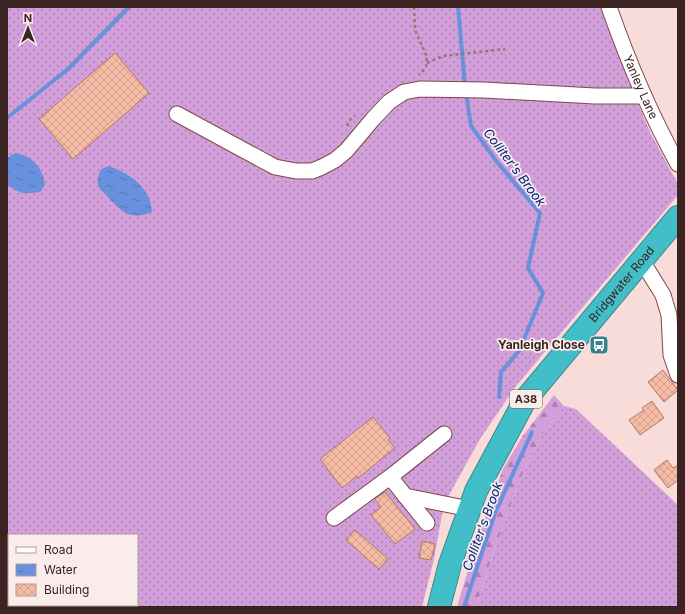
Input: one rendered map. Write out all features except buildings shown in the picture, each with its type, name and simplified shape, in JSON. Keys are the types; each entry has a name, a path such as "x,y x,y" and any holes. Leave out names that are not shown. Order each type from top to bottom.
{"highway":[{"name":"Bridgwater Road","path":"439,607 450,564 476,491 525,400 642,261 676,224"}],"street":[{"name":"Yanley Lane","path":"609,7 644,96 660,131 678,164"},
{"path":"177,114 275,168 296,171 312,171 322,168 346,151 372,119 389,102 404,92 420,89 449,89 595,96 644,96"},
{"path":"642,261 663,295 669,315 671,355 678,375"},
{"path":"334,518 390,477 444,434"},
{"path":"390,477 427,524"},
{"path":"405,496 470,509"}],"path":[{"path":"427,63 443,56 505,49"}],"green space":[{"path":"7,7 602,7 628,80 650,132 678,184 678,195 516,386 480,439 444,504 434,559 422,607 7,607"},
{"path":"554,395 564,406 542,435 521,477 492,557 476,607 457,607 479,533 503,469 522,437"},
{"path":"564,406 576,409 678,505 678,607 476,607 492,557 521,477 542,435"}],"water":[{"path":"15,153 21,154 36,163 42,173 45,185 40,192 23,193 7,185 7,158"},
{"path":"109,166 125,173 144,189 151,203 152,212 138,216 127,213 117,207 100,189 98,182 99,173 101,169"}],"waterway":[{"path":"7,118 68,69 129,7"},
{"name":"Colliter's Brook","path":"458,7 465,86"},
{"name":"Colliter's Brook","path":"466,93 471,126 497,162 540,213 528,268 543,293 519,351 501,372 499,397"},
{"name":"Colliter's Brook","path":"464,607 495,513 532,432"}],"place":[{"name":"Yanleigh Close","path":"599,345"}]}
